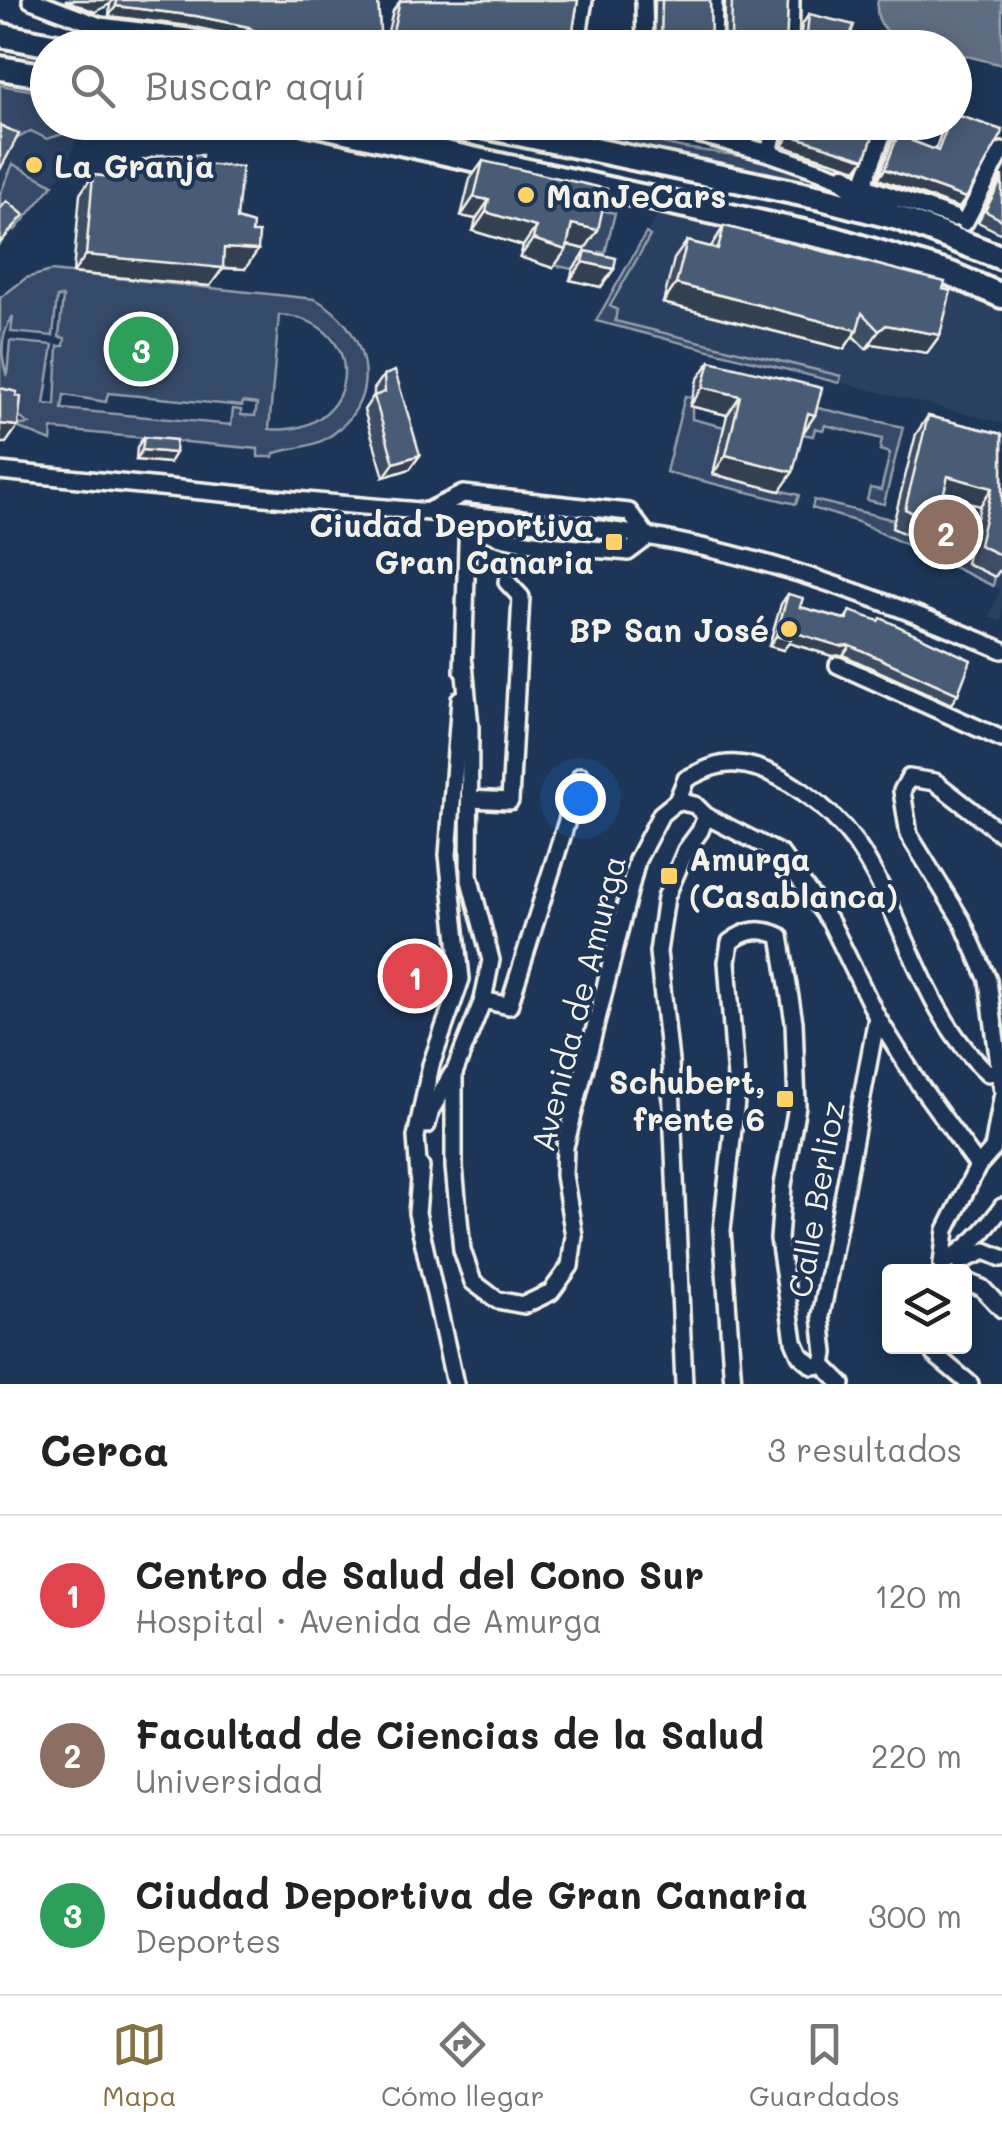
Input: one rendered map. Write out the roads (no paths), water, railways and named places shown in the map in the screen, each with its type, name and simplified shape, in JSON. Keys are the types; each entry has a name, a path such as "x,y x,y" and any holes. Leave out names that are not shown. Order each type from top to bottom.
{"highway":[{"path":"0,36 30,41"},
{"path":"0,68 30,73"},
{"path":"387,140 835,239 952,274 1002,296"},
{"path":"547,140 898,218 1002,258"},
{"path":"854,183 898,218"}],"street":[{"path":"31,0 100,26 132,30"},
{"path":"579,30 584,0"},
{"path":"644,0 644,30"},
{"path":"713,30 714,0"},
{"path":"790,30 791,0"},
{"path":"735,140 959,220 1002,151"},
{"path":"768,153 771,140"},
{"path":"854,183 878,140"},
{"path":"0,471 648,536 823,580 903,608 1002,650"},
{"path":"426,512 463,494 629,512 648,536"},
{"path":"468,515 497,498"},
{"path":"468,515 480,529 497,536 628,552 648,536"},
{"name":"Avenida de Amurga","path":"454,1167 431,1065 462,980 448,855 452,770 464,664 468,515"},
{"path":"468,556 480,540 497,536"},
{"path":"470,798 510,801 522,597 508,582"},
{"name":"Avenida de Amurga","path":"464,664 470,728 469,876 491,960 483,1000 454,1073 454,1167 462,1250 473,1282 497,1300 524,1305 551,1292 570,1266 574,1236 564,1175 565,1147 637,860 661,814 677,800"},
{"path":"838,665 1002,740"},
{"path":"978,1166 877,1017 831,923 781,854 706,816 695,805 677,800 686,779 710,767 738,764 771,774 804,792 854,842 931,994 976,1062 1001,1079"},
{"path":"483,1000 509,1006 581,776"},
{"path":"1001,1079 988,980 962,921 909,835 902,791 910,778 935,782 1002,834"},
{"path":"684,1384 670,1061 658,952 666,897 706,816"},
{"path":"734,1384 722,1230 738,1092 727,962 730,942 744,931 768,930 780,936 794,1022 797,1106 783,1185 779,1240 794,1340 800,1355 813,1366 823,1365 842,1384"},
{"name":"Calle Berlioz","path":"823,1365 822,1316 877,1017"},
{"path":"420,1177 416,1137 431,1065"},
{"path":"454,1073 439,1095 426,1129 417,1213 455,1384"},
{"path":"946,1264 946,1230 978,1166 993,1150 1002,1098"},
{"path":"426,1129 445,1123"},
{"path":"950,1264 984,1232 1002,1207"},
{"path":"956,1264 985,1251 1002,1258"},
{"path":"972,1284 1002,1308"},
{"path":"934,1354 970,1384"}],"place":[{"name":"La Granja","path":"34,165"},
{"name":"ManJeCars","path":"526,195"},
{"name":"Ciudad Deportiva de Gran Canaria","path":"141,349"},
{"name":"Facultad de Ciencias de la Salud","path":"946,532"},
{"name":"Ciudad Deportiva Gran Canaria","path":"614,542"},
{"name":"BP San José","path":"789,629"},
{"name":"Amurga (Casablanca)","path":"669,876"},
{"name":"Centro de Salud del Cono Sur","path":"415,976"},
{"name":"Schubert, frente 6","path":"785,1099"}]}
